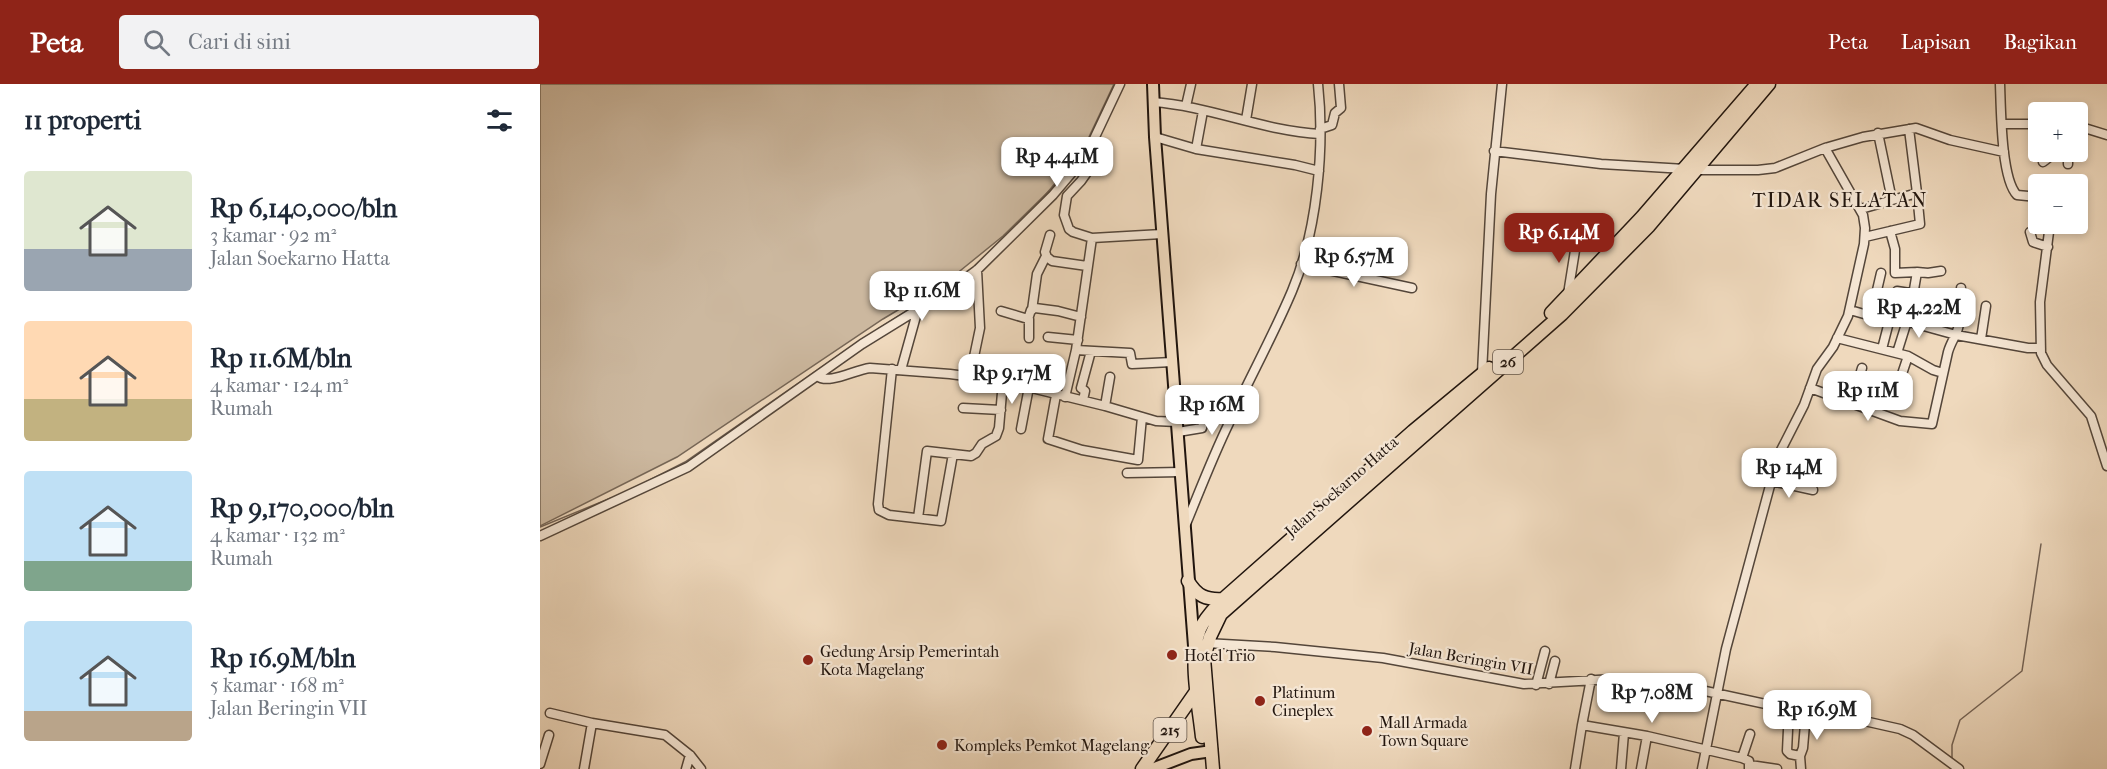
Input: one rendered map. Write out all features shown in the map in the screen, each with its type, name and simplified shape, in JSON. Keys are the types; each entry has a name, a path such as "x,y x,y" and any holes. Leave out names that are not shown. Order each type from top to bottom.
{"highway":[{"name":"Jalan Soekarno Hatta","path":"1221,614 1444,404 1483,378 1544,331 1592,284 1649,226 1757,84"},
{"name":"Jalan Soekarno Hatta","path":"1483,378 1691,169 1768,84"},
{"name":"Jalan Soekarno Hatta","path":"1223,599 1325,516"},
{"path":"1188,581 1204,598 1223,599"},
{"name":"26","path":"1214,769 1208,751 1197,690 1201,641 1223,599"},
{"name":"26","path":"1205,769 1208,751 1201,641 1221,614"},
{"name":"215","path":"1142,769 1197,690"}],"main road":[{"path":"1153,84 1188,581 1191,606 1201,641"},
{"path":"1201,641 1211,620 1221,614"},
{"name":"215","path":"1152,769 1191,754 1208,751"}],"street":[{"path":"540,536 688,467 817,376 977,270 1059,188 1086,156 1120,84"},
{"path":"1186,106 1191,84"},
{"path":"1246,120 1252,84"},
{"path":"1184,527 1228,424 1292,291 1301,264 1319,171 1320,132 1317,84"},
{"path":"1154,102 1186,106 1284,130 1320,132 1332,125 1335,113 1341,108 1339,84"},
{"path":"1483,378 1482,344 1494,152 1502,84"},
{"path":"2000,84 2003,124 2001,152 2014,192 2028,196"},
{"path":"1196,149 1203,111"},
{"path":"2003,124 2028,124"},
{"path":"1494,152 1601,164 1691,169 1767,169 1788,164 1825,148 1878,133 1909,129 1921,129 1950,140 2001,152"},
{"path":"1865,237 1920,224 1909,129"},
{"path":"2088,129 2107,135"},
{"path":"1878,133 1892,200"},
{"path":"1155,137 1196,149 1319,171"},
{"path":"1094,143 1093,164 1067,196 1064,215 1066,224 1073,232 1092,238 1162,234"},
{"path":"1702,769 1709,750 1726,649 1771,481 1786,438 1796,421 1817,369 1837,338 1850,310 1865,237 1861,209 1825,148"},
{"path":"1861,209 1917,193"},
{"path":"1890,231 1895,249 1895,272 1941,271"},
{"path":"2031,234 2033,242 2049,247"},
{"path":"2050,234 2041,288 2041,348 2047,365 2091,416 2107,466"},
{"path":"1029,338 1029,319 1037,274 1046,256 1050,235"},
{"path":"1092,238 1076,350 1048,435 1049,440 1082,450 1138,460 1142,417"},
{"path":"1568,295 1577,238"},
{"path":"1046,256 1052,261 1087,266"},
{"path":"1301,264 1412,288"},
{"path":"970,376 980,328 977,270"},
{"path":"1911,307 1917,272"},
{"path":"1871,316 1881,273"},
{"path":"1810,388 1900,421 1932,424 1951,340 1956,335 1961,288"},
{"path":"1882,350 1897,291 1936,298 1931,327"},
{"path":"1981,339 1986,306"},
{"path":"918,309 896,369 879,510 885,514 941,521 953,454"},
{"path":"1032,309 1081,316"},
{"path":"1850,310 1871,316 1891,316 1956,335 2028,348 2041,348"},
{"path":"1001,311 1029,319"},
{"path":"1897,353 1907,321"},
{"path":"1048,337 1078,340"},
{"path":"1837,338 1908,356 1943,373"},
{"path":"1076,350 1130,354 1132,364 1172,362"},
{"path":"1083,400 1085,391 1081,388 1091,351"},
{"path":"1898,386 1908,356"},
{"path":"1852,402 1862,368"},
{"path":"817,376 828,380 859,369 896,369 970,376 1004,381 1083,400 1177,427 1202,428 1208,400"},
{"path":"1105,406 1110,377"},
{"path":"918,518 927,452 972,456 982,444 996,436 1004,381"},
{"path":"1021,429 1029,387"},
{"path":"963,408 1001,410"},
{"path":"1128,472 1181,472"},
{"path":"1771,481 1813,490"},
{"name":"Jalan Beringin VII","path":"1201,641 1383,658 1505,682 1536,685 1590,679 1633,680 1717,693 1789,709 1874,722 1905,730 1956,767"},
{"path":"1536,685 1545,651"},
{"path":"1549,684 1555,661"},
{"path":"1575,769 1590,679"},
{"path":"1789,709 1788,751 1790,754 1800,756"},
{"path":"1801,769 1800,756 1803,748 1806,712"},
{"path":"550,713 592,723 665,735 690,755 700,769"},
{"path":"584,769 592,723"},
{"path":"1582,725 1647,736 1742,758 1749,761 1750,767 1777,769"},
{"path":"1621,769 1624,733"},
{"path":"1742,758 1750,734"},
{"path":"548,769 540,765 549,735"},
{"path":"1641,769 1647,736"},
{"path":"687,769 690,755"}],"shaded area":[{"path":"540,84 1114,84 1088,139 1057,183 1003,236 950,279 883,319 677,457 540,526"}],"waterway":[{"path":"1036,206 1085,148"},
{"path":"878,329 953,282"},
{"path":"646,482 685,462 849,348"},
{"path":"540,527 611,498"},
{"path":"1952,760 1952,745 1960,720 2022,671 2041,544"}],"place":[{"name":"Hotel Trio","path":"1172,655"},
{"name":"Gedung Arsip Pemerintah Kota Magelang","path":"808,660"},
{"name":"Platinum Cineplex","path":"1260,701"},
{"name":"Mall Armada Town Square","path":"1367,731"},
{"name":"Kompleks Pemkot Magelang","path":"942,745"}],"district":[{"name":"TIDAR SELATAN","path":"1840,200"}]}
